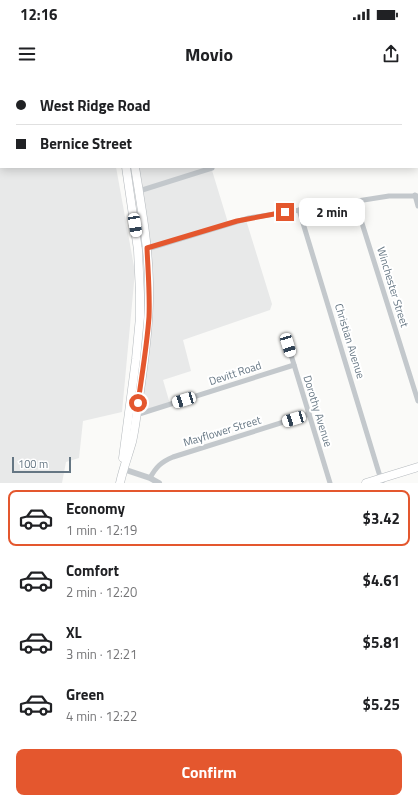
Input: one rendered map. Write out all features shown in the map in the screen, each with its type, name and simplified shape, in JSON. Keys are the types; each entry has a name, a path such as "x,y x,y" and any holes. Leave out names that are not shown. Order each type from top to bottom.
{"main road":[{"path":"120,483 132,442 145,359 149,316 149,283 126,168"},
{"path":"123,470 124,448 130,409 140,317 140,270 143,249 139,191 135,168"},
{"path":"366,483 381,481 418,467"}],"street":[{"path":"139,191 212,168"},
{"path":"143,249 237,221 355,201 389,196 416,196 418,206"},
{"name":"Winchester Street","path":"355,201 418,402"},
{"name":"Christian Avenue","path":"299,210 381,481"},
{"name":"Dorothy Avenue","path":"288,345 330,483"},
{"name":"Devitt Road","path":"136,415 294,365"},
{"name":"Mayflower Street","path":"150,478 155,469 162,462 173,457 309,414"},
{"path":"123,470 150,478 159,483"}],"shaded area":[{"path":"0,168 116,168 135,272 122,412 83,421 79,458 66,462 62,483 0,483"},
{"path":"135,168 211,168 229,226 246,220 272,304 270,310 183,340 191,371 163,380 170,404 136,415 149,283"}],"route":[{"path":"138,403 145,359 149,316 147,248 224,224 285,212"}]}
